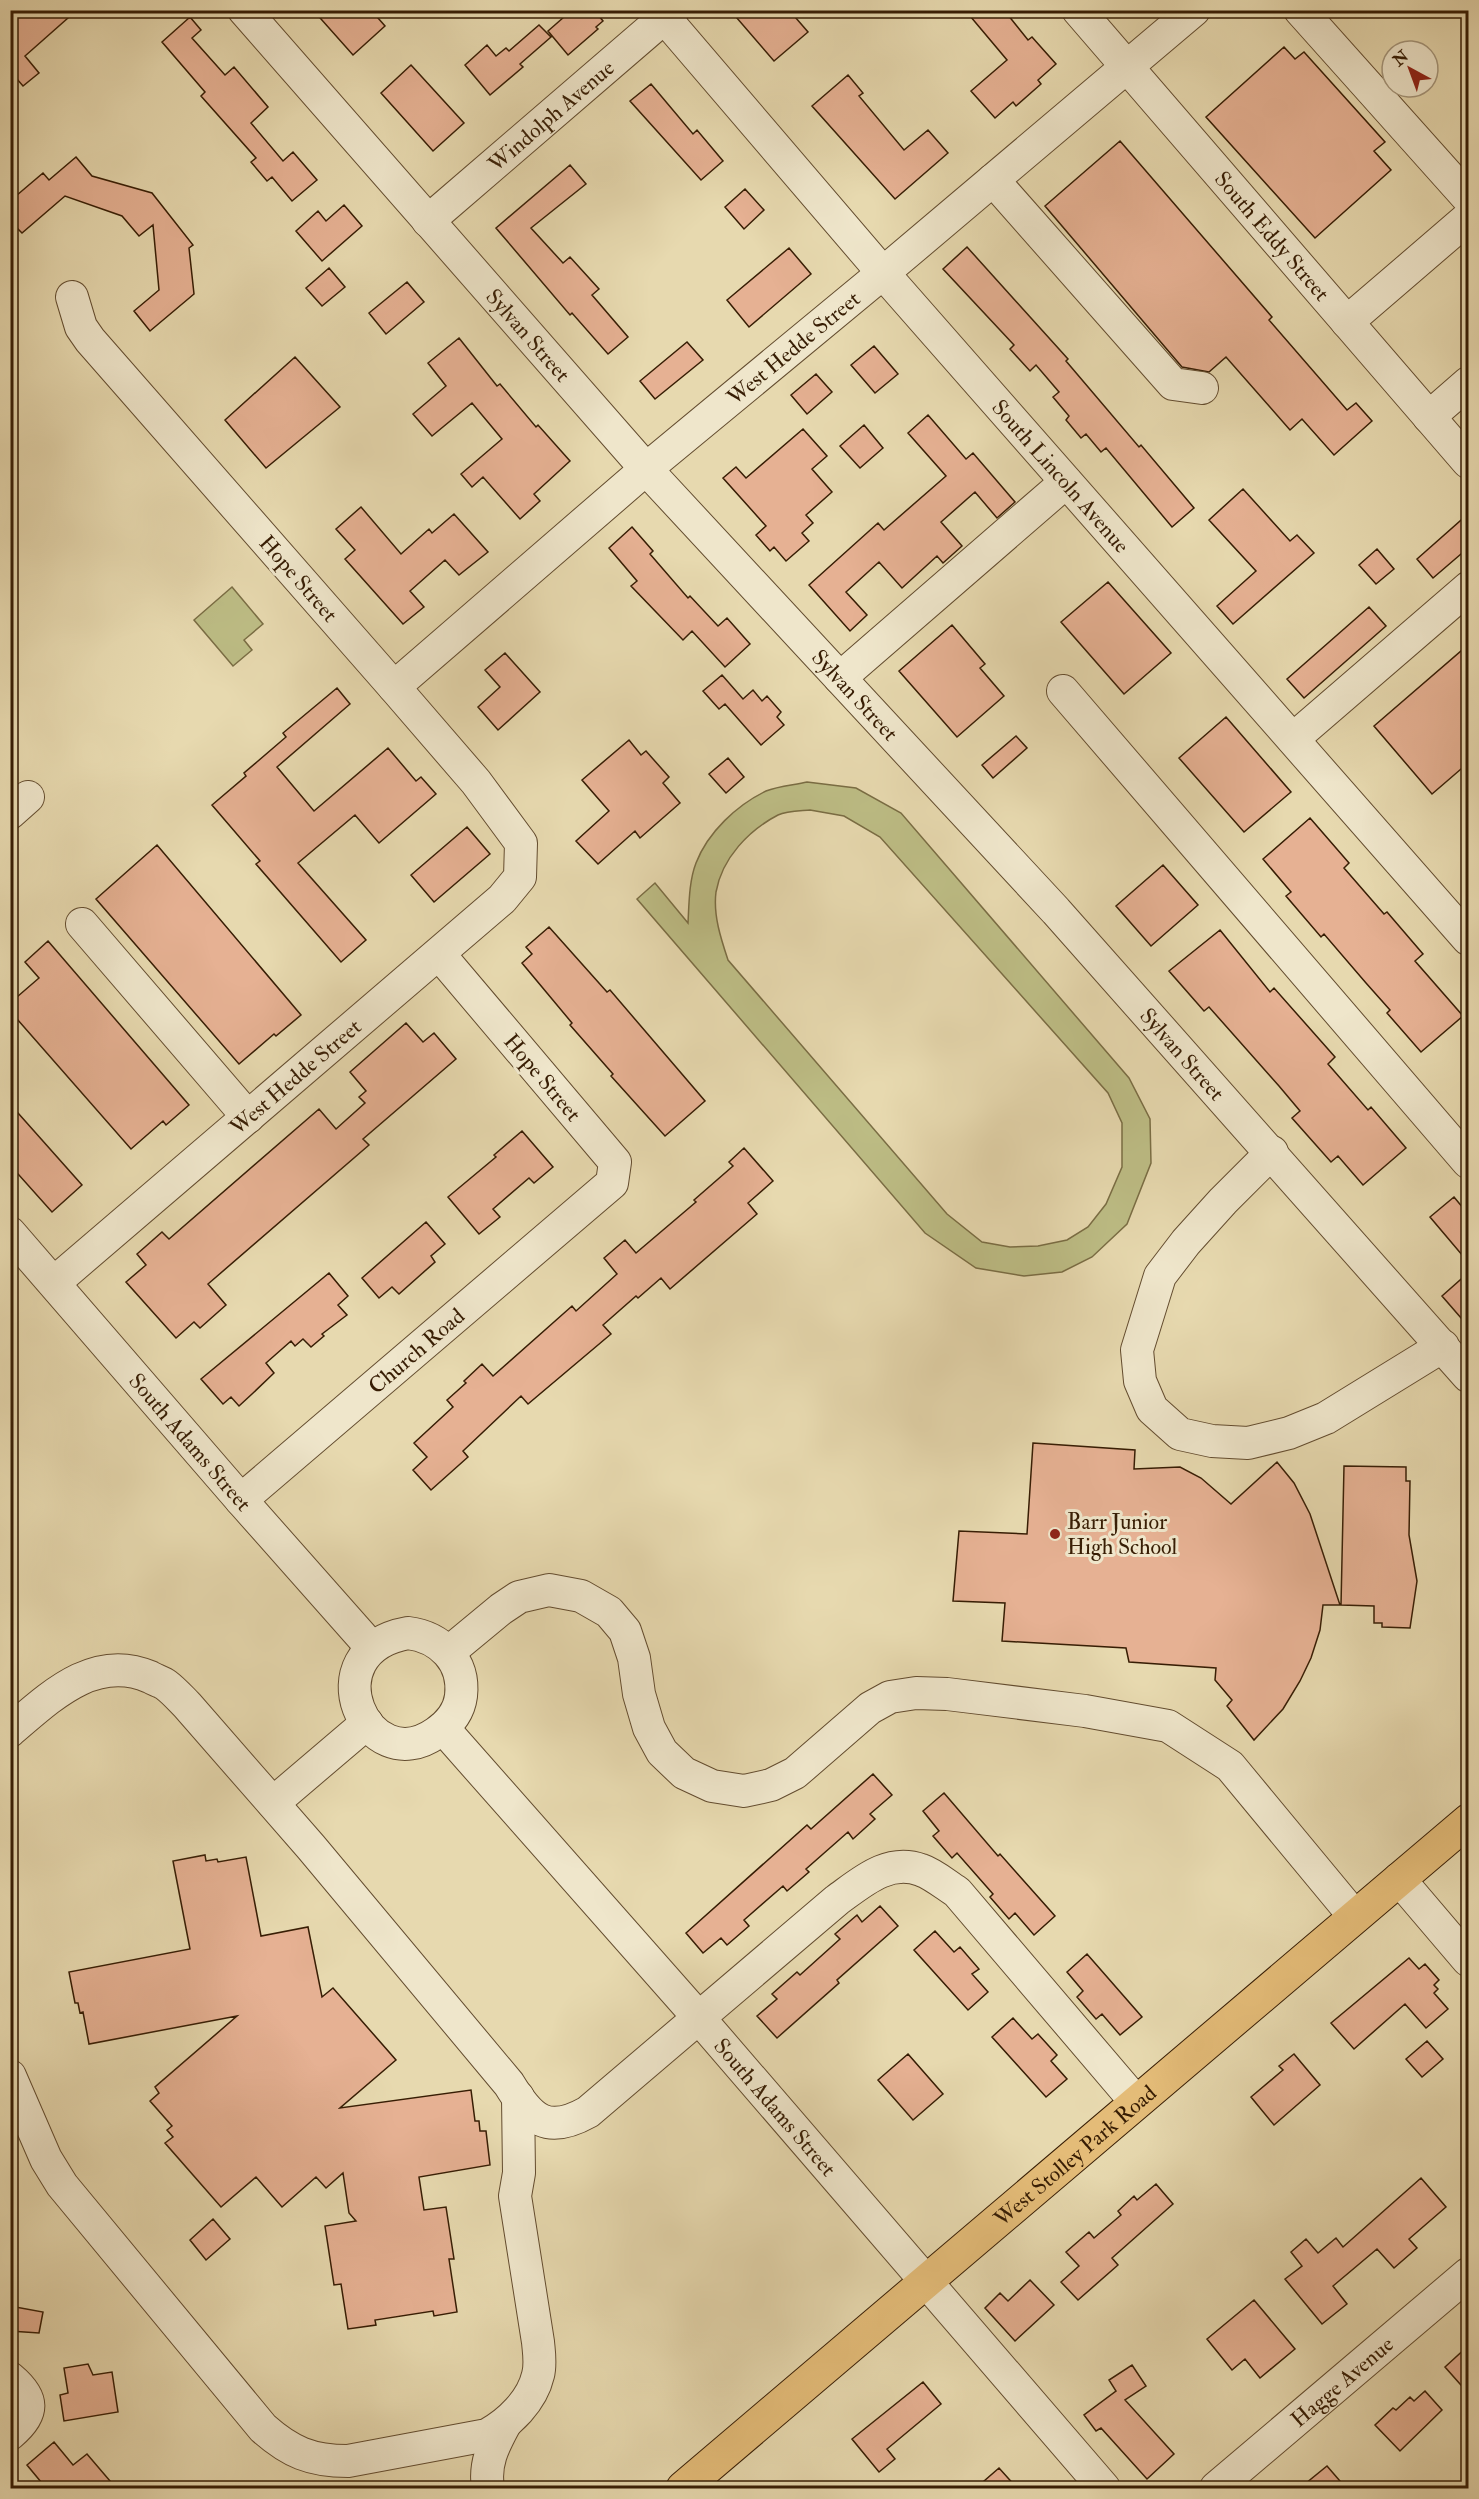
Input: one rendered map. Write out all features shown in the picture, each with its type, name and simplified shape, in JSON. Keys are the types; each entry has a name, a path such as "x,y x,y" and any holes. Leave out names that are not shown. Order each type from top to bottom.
{"main road":[{"name":"West Stolley Park Road","path":"683,2488 1468,1821"}],"street":[{"name":"Sylvan Street","path":"244,10 646,469 1056,911 1272,1152 1468,1377"},
{"name":"South Eddy Street","path":"1078,10 1468,462"},
{"name":"West Hedde Street","path":"394,687 646,469 883,273 1194,10"},
{"path":"1300,10 1468,198"},
{"name":"Windolph Avenue","path":"429,221 665,13"},
{"name":"South Lincoln Avenue","path":"665,13 883,273 1468,939"},
{"path":"993,180 1173,384 1202,388"},
{"path":"1347,322 1468,218"},
{"name":"Hope Street","path":"72,297 81,327 90,340 476,782 521,843 521,860"},
{"path":"1429,417 1468,383"},
{"path":"840,678 1066,482"},
{"path":"1293,739 1468,588"},
{"path":"1063,691 1468,1162"},
{"name":"West Hedde Street","path":"55,1282 502,899 520,877 521,860"},
{"path":"82,924 248,1117"},
{"name":"Hope Street","path":"439,954 615,1161 612,1183 590,1201"},
{"path":"1272,1152 1223,1201 1160,1276 1137,1350 1140,1381 1152,1409 1180,1434 1212,1441 1248,1443 1289,1433 1326,1418 1443,1346"},
{"name":"Church Road","path":"241,1500 590,1201"},
{"name":"South Adams Street","path":"10,1233 372,1648"},
{"path":"449,1652 501,1608 519,1597 549,1590 580,1596 609,1612 625,1631 634,1658 639,1694 649,1728 662,1752 684,1773 693,1778 712,1786 744,1791 771,1785 795,1773 870,1708 890,1697 916,1693 947,1694 1085,1710 1168,1726 1230,1766 1355,1917"},
{"path":"408,1633 422,1635 437,1642 449,1652 460,1676 461,1695 456,1714 443,1728 417,1743 400,1745 376,1733 367,1723 355,1702 353,1684 356,1670 372,1648 390,1636 408,1633"},
{"path":"10,1731 46,1700 74,1681 100,1672 123,1669 165,1684 187,1705 311,1847 495,2066 527,2111 546,2123 563,2123 577,2118 602,2101 837,1900 874,1872 897,1867 921,1870 957,1893 1136,2102"},
{"path":"273,1803 367,1723"},
{"name":"South Adams Street","path":"443,1728 699,2018 926,2280 1033,2409 1104,2488"},
{"path":"1400,1879 1468,1960"},
{"path":"10,2076 46,2159 62,2185 263,2428 280,2443 302,2455 325,2461 348,2461 487,2435 505,2424"},
{"path":"488,2488 486,2474 491,2450 505,2424 531,2391 538,2376 540,2363 514,2196 519,2173 518,2097"},
{"name":"Hagge Avenue","path":"1216,2488 1468,2274"},
{"path":"10,2378 25,2390 29,2401 23,2423 10,2434"}],"green space":[{"path":"232,587 263,624 244,640 252,650 233,666 194,620"},
{"path":"807,782 856,788 901,813 1129,1078 1150,1119 1151,1163 1127,1224 1092,1257 1062,1272 1024,1276 976,1268 925,1233 637,899 655,883 688,923 692,877 696,863 716,830 734,812 766,791","holes":["810,810 844,816 880,837 1108,1093 1122,1123 1122,1167 1106,1204 1088,1227 1067,1240 1038,1246 1010,1247 982,1242 947,1214 728,960 720,935 715,901 724,868 738,846 767,821 778,815"]}],"building":[{"path":"21,10 77,10 25,56 39,73 23,86 10,71 10,20"},
{"path":"313,10 371,10 385,26 353,55"},
{"path":"572,10 594,10 603,21 596,27 598,29 568,55 548,31"},
{"path":"730,10 789,10 808,32 774,61"},
{"path":"965,10 1004,10 1028,40 1032,37 1056,64 1038,80 1041,84 1016,106 1013,102 995,118 971,91 1007,60"},
{"path":"190,17 201,30 192,38 225,75 234,67 268,107 251,123 283,161 293,152 317,180 292,201 272,177 267,181 251,162 256,158 201,96 205,92 162,42"},
{"path":"539,25 551,37 520,64 523,67 490,95 465,65 487,45 496,56 506,48 509,51"},
{"path":"1284,47 1295,59 1304,52 1385,142 1374,151 1391,170 1315,238 1206,117"},
{"path":"411,65 464,123 433,151 381,93"},
{"path":"848,75 863,93 859,96 904,150 928,130 948,153 895,199 812,106"},
{"path":"651,84 693,134 697,130 723,161 701,180 630,101"},
{"path":"1120,141 1272,317 1269,320 1347,410 1356,403 1372,421 1334,455 1302,419 1290,430 1226,357 1209,372 1182,367 1045,206"},
{"path":"76,157 92,176 152,193 193,245 189,248 194,294 150,331 134,311 159,290 153,225 139,236 122,216 65,196 22,233 10,221 10,201 43,173 49,180"},
{"path":"570,165 586,184 531,228 563,263 570,257 599,289 592,295 628,337 608,354 572,313 570,315 496,228"},
{"path":"745,189 764,210 744,229 725,207"},
{"path":"344,205 362,226 322,261 296,231 318,211 326,221"},
{"path":"967,247 1068,359 1066,361 1194,508 1172,527 1106,448 1101,452 1086,434 1081,438 1066,420 1069,416 1053,397 1059,392 1036,365 1030,371 1010,349 1014,345 943,269"},
{"path":"789,248 811,274 749,327 727,300"},
{"path":"329,268 345,287 322,306 306,288"},
{"path":"407,282 424,302 386,334 369,313"},
{"path":"459,338 497,386 500,384 536,427 538,425 570,461 534,494 540,501 520,519 483,477 472,487 461,474 502,439 472,403 432,436 413,414 446,386 428,363"},
{"path":"687,342 703,360 655,399 640,381"},
{"path":"874,346 898,374 875,393 851,365"},
{"path":"295,357 340,407 266,468 225,420"},
{"path":"816,374 832,392 807,414 791,395"},
{"path":"928,415 966,459 973,453 1015,502 997,518 975,492 941,522 962,546 943,563 937,556 902,588 879,562 846,592 867,615 850,631 809,585 878,523 884,530 946,476 908,433"},
{"path":"864,425 883,448 860,468 840,446"},
{"path":"803,429 827,456 812,469 832,492 806,515 813,523 802,533 809,541 786,561 774,547 770,551 756,535 766,526 723,478 736,467 746,478"},
{"path":"1243,489 1290,541 1297,535 1314,553 1233,624 1217,606 1256,571 1209,520"},
{"path":"361,507 401,554 429,529 432,533 454,514 488,552 459,575 445,560 410,591 424,607 403,624 345,559 355,550 336,529"},
{"path":"1468,514 1468,548 1433,578 1417,559"},
{"path":"632,527 653,551 650,554 688,598 690,596 718,626 727,618 750,644 725,667 692,631 683,640 631,586 637,581 609,548"},
{"path":"1377,549 1394,569 1376,584 1359,565"},
{"path":"1108,582 1171,653 1124,694 1061,622"},
{"path":"1369,607 1386,626 1304,698 1287,679"},
{"path":"952,625 985,664 980,668 1004,696 957,737 899,671"},
{"path":"1468,645 1468,763 1432,794 1374,726"},
{"path":"505,653 540,692 498,730 478,707 500,687 485,670"},
{"path":"722,675 743,699 753,690 762,701 767,696 781,712 777,717 784,725 761,745 725,704 719,709 703,691"},
{"path":"337,688 350,704 277,767 314,811 388,748 416,781 421,777 436,794 379,843 355,815 298,863 366,940 341,962 256,864 260,861 212,805 246,776 244,773 286,737 283,733"},
{"path":"1226,717 1291,792 1244,832 1179,758"},
{"path":"1016,736 1027,748 993,778 982,765"},
{"path":"629,740 641,755 646,751 669,777 663,783 680,803 640,838 635,831 598,864 576,841 609,811 582,780"},
{"path":"728,758 744,777 726,793 709,774"},
{"path":"1310,818 1349,863 1344,868 1384,914 1387,912 1423,954 1415,961 1463,1016 1421,1052 1387,1013 1390,1010 1324,934 1321,937 1286,896 1291,892 1263,859"},
{"path":"467,827 490,854 434,902 411,875"},
{"path":"157,845 301,1015 276,1036 274,1034 239,1064 96,899"},
{"path":"1163,865 1198,905 1151,946 1116,906"},
{"path":"549,927 607,992 610,990 705,1101 665,1136 611,1076 613,1074 570,1025 572,1023 522,963 532,954 526,947"},
{"path":"1220,930 1270,992 1274,988 1335,1057 1328,1064 1368,1110 1371,1107 1406,1148 1363,1185 1338,1156 1331,1162 1292,1118 1300,1111 1279,1086 1209,1007 1204,1011 1169,971"},
{"path":"48,941 189,1105 166,1125 163,1121 131,1149 10,1011 10,1003 39,978 25,962"},
{"path":"406,1023 423,1042 434,1033 456,1059 363,1139 369,1145 208,1284 226,1305 200,1328 194,1322 176,1338 126,1282 146,1265 137,1254 162,1232 169,1239 319,1109 336,1129 365,1103 359,1097 366,1091 350,1072"},
{"path":"10,1104 82,1185 52,1212 10,1165"},
{"path":"522,1131 553,1167 534,1183 529,1178 493,1209 500,1217 479,1234 448,1197 496,1157 494,1155"},
{"path":"744,1148 773,1181 748,1203 757,1214 670,1289 661,1278 638,1298 636,1296 603,1325 611,1334 528,1404 521,1396 463,1451 468,1457 431,1490 413,1470 427,1457 414,1443 453,1407 447,1400 466,1383 464,1381 482,1364 493,1376 572,1306 576,1311 617,1274 604,1258 625,1240 636,1253 696,1202 694,1200 733,1166 729,1162"},
{"path":"1454,1197 1468,1214 1468,1262 1430,1217"},
{"path":"426,1222 445,1244 431,1256 435,1262 399,1294 392,1287 379,1298 362,1278"},
{"path":"329,1273 348,1296 338,1305 347,1315 322,1334 324,1336 311,1347 303,1339 295,1346 291,1341 266,1363 274,1373 252,1394 239,1406 231,1397 223,1404 201,1379"},
{"path":"1468,1273 1468,1326 1442,1296"},
{"path":"1033,1443 1135,1450 1134,1469 1180,1467 1201,1478 1231,1504 1277,1462 1294,1483 1310,1514 1340,1605 1323,1605 1320,1630 1311,1658 1300,1681 1283,1709 1254,1740 1227,1706 1232,1700 1215,1680 1216,1668 1129,1662 1126,1648 1002,1641 1005,1603 953,1601 959,1531 1027,1534"},
{"path":"1344,1466 1406,1467 1406,1481 1410,1481 1409,1535 1417,1581 1410,1628 1382,1627 1382,1623 1374,1623 1374,1606 1341,1605"},
{"path":"873,1774 892,1795 870,1814 875,1819 853,1839 848,1832 806,1869 809,1872 787,1891 783,1886 744,1920 749,1926 727,1945 721,1938 703,1953 686,1933 807,1825 811,1829"},
{"path":"944,1793 998,1856 1000,1854 1055,1916 1034,1935 1015,1913 1009,1919 990,1897 993,1894 957,1853 952,1858 933,1836 939,1831 923,1811"},
{"path":"205,1855 206,1861 217,1859 218,1862 246,1857 261,1936 308,1927 322,1997 333,1988 396,2060 340,2108 471,2090 475,2121 479,2121 480,2131 486,2131 490,2165 419,2177 424,2210 446,2207 454,2259 449,2259 457,2312 434,2316 433,2311 375,2320 376,2325 348,2329 341,2284 334,2285 325,2226 356,2221 349,2213 343,2173 326,2188 316,2177 282,2207 256,2177 221,2207 165,2143 173,2137 167,2130 172,2126 150,2101 159,2093 155,2087 237,2016 89,2044 83,2012 80,2013 78,2003 75,2003 69,1972 190,1949 173,1861"},
{"path":"880,1906 898,1926 837,1980 839,1983 777,2038 757,2016 777,1999 772,1994 797,1972 800,1975 840,1939 835,1934 857,1915 862,1922"},
{"path":"935,1931 954,1952 960,1947 979,1969 972,1974 988,1992 968,2010 914,1950"},
{"path":"1087,1954 1142,2017 1120,2035 1102,2014 1096,2019 1077,1997 1083,1991 1067,1972"},
{"path":"1409,1958 1419,1969 1425,1964 1439,1980 1434,1985 1438,1989 1434,1993 1448,2009 1426,2028 1405,2004 1354,2049 1331,2023"},
{"path":"1013,2018 1032,2039 1038,2034 1057,2055 1051,2061 1067,2079 1046,2097 992,2037"},
{"path":"1427,2041 1443,2059 1422,2077 1406,2059"},
{"path":"908,2054 943,2094 913,2120 878,2080"},
{"path":"1294,2054 1320,2085 1274,2125 1251,2097 1283,2070 1279,2066"},
{"path":"1421,2178 1446,2207 1409,2239 1417,2248 1394,2268 1377,2249 1333,2286 1347,2304 1322,2324 1285,2279 1302,2266 1291,2252 1306,2239 1318,2253 1336,2238 1343,2247"},
{"path":"1156,2184 1173,2204 1112,2258 1118,2265 1078,2300 1061,2282 1079,2266 1066,2252 1089,2232 1094,2238 1121,2215 1118,2211 1134,2196 1137,2200"},
{"path":"213,2219 230,2239 206,2260 190,2240"},
{"path":"1030,2280 1054,2305 1015,2341 985,2308 1000,2293 1008,2301"},
{"path":"1254,2300 1295,2349 1260,2378 1245,2359 1232,2370 1207,2339"},
{"path":"10,2306 43,2312 39,2333 10,2331"},
{"path":"1468,2346 1468,2393 1445,2367"},
{"path":"88,2364 93,2375 112,2372 118,2412 64,2421 60,2395 68,2393 64,2368"},
{"path":"1132,2365 1146,2386 1125,2400 1174,2454 1147,2479 1101,2428 1096,2431 1084,2415 1116,2391 1109,2380"},
{"path":"923,2382 941,2404 887,2449 895,2459 879,2472 852,2439"},
{"path":"1425,2391 1442,2410 1400,2451 1375,2425 1393,2408 1396,2410 1410,2397 1414,2401"},
{"path":"54,2442 73,2465 87,2454 116,2488 46,2488 27,2465"},
{"path":"1327,2466 1346,2488 1300,2488"},
{"path":"999,2468 1017,2488 976,2488"}],"place":[{"name":"Barr Junior High School","path":"1055,1534"}]}
